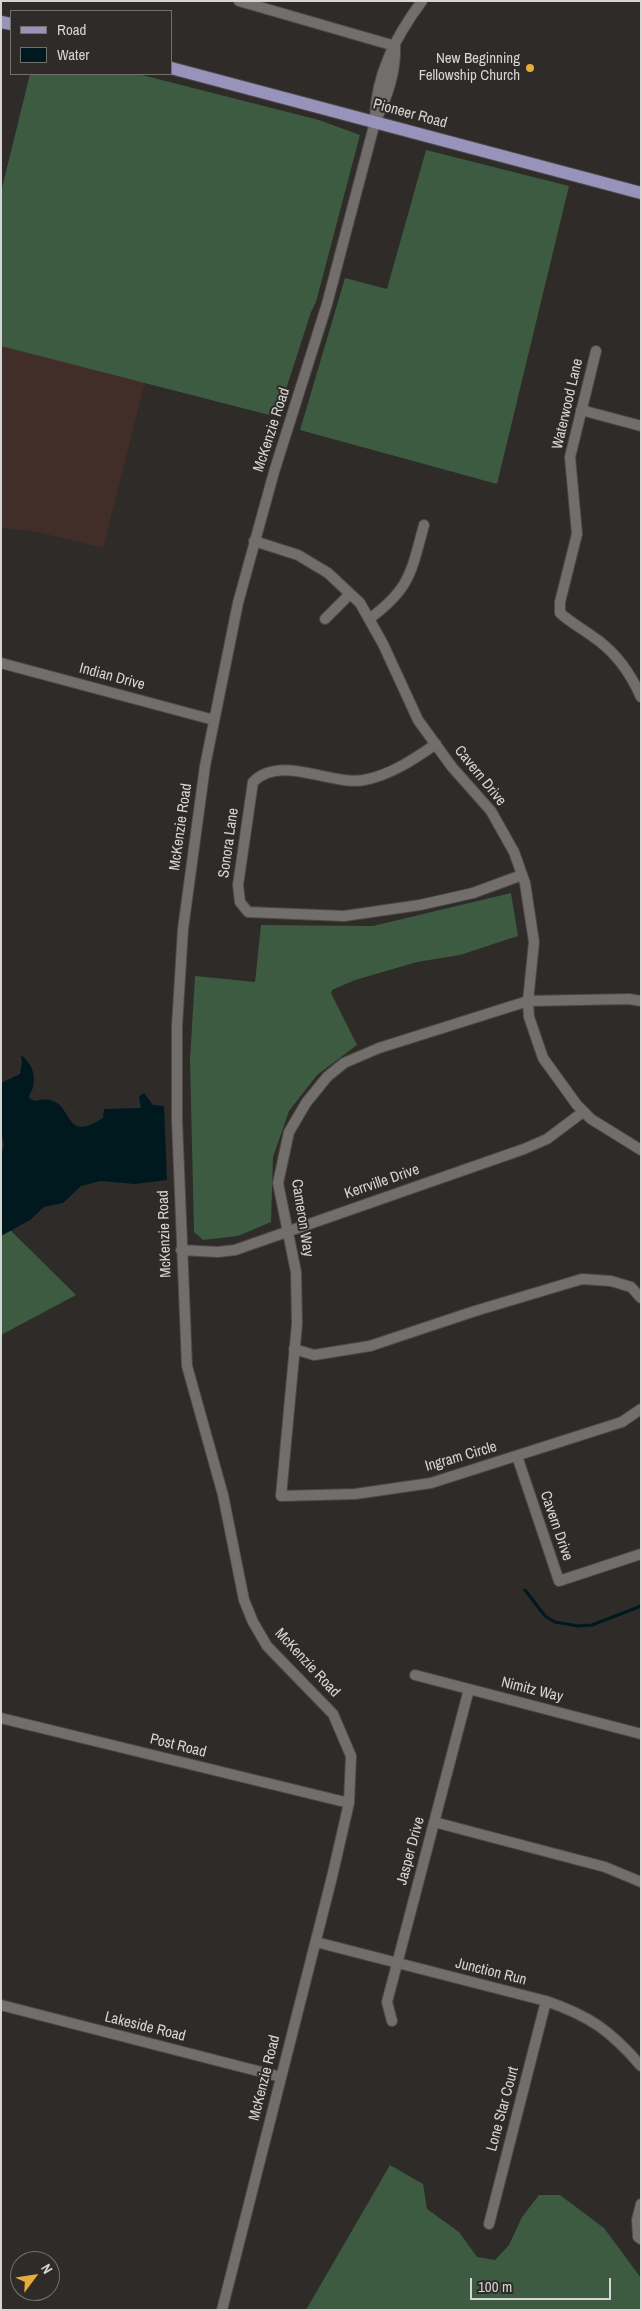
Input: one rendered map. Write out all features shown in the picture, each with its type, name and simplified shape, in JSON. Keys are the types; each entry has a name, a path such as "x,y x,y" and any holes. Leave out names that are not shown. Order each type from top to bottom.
{"main road":[{"name":"Pioneer Road","path":"172,68 641,193"}],"street":[{"path":"239,1 395,46"},
{"name":"McKenzie Road","path":"222,2310 316,1942 348,1803 351,1756 333,1714 267,1646 253,1622 244,1600 223,1494 187,1366 181,1250 177,1101 177,1026 182,949 194,837 214,720 238,603 254,541 327,304 375,122 375,95 385,63 422,1"},
{"name":"Waterwood Lane","path":"596,351 570,457 577,534 560,602 560,613 569,622 611,650 636,674 641,697"},
{"path":"581,410 641,426"},
{"path":"369,619 388,605 407,582 424,525"},
{"name":"Cavern Drive","path":"254,541 298,556 328,573 360,603 383,644 418,720 452,767 491,811 514,852 522,875 534,942 528,1001 529,1017 544,1058 590,1119 641,1150"},
{"path":"325,619 350,594"},
{"name":"Indian Drive","path":"1,662 214,720"},
{"name":"Sonora Lane","path":"436,744 407,764 362,780 286,771 274,771 258,777 253,782 238,885 240,902 248,912 344,916 420,905 473,893 522,875"},
{"name":"Cameron Way","path":"281,1496 297,1324 296,1272 278,1183 289,1132 306,1103 327,1077 344,1063 379,1048 528,1001 629,999 641,1001"},
{"name":"Kerrville Drive","path":"181,1250 218,1252 235,1250 547,1139 583,1112"},
{"path":"294,1349 314,1355 370,1346 475,1311 582,1279 611,1281 631,1287 641,1298"},
{"name":"Ingram Circle","path":"281,1496 355,1494 431,1483 622,1422 641,1409"},
{"name":"Cavern Drive","path":"516,1456 559,1581 641,1554"},
{"name":"Nimitz Way","path":"415,1675 641,1734"},
{"name":"Jasper Drive","path":"392,2021 387,2002 469,1689"},
{"name":"Post Road","path":"1,1718 348,1803"},
{"path":"434,1822 605,1867 641,1882"},
{"name":"Junction Run","path":"316,1942 546,2001 578,2012 610,2033 641,2066"},
{"name":"Lone Star Court","path":"489,2224 546,2001"},
{"name":"Lakeside Road","path":"1,2006 281,2078"},
{"path":"641,2204 637,2220 638,2237 641,2239"}],"shaded area":[{"path":"1,346 145,382 103,548 33,531 1,528"}],"green space":[{"path":"30,75 142,75 319,120 360,135 316,302 311,312 277,417 1,346 1,192"},
{"path":"426,150 569,186 497,484 300,430 345,278 387,289"},
{"path":"511,893 518,936 460,955 417,962 355,980 332,990 331,993 357,1045 317,1075 289,1111 273,1157 271,1222 238,1236 203,1240 194,1232 190,1060 195,976 255,982 261,925 373,926"},
{"path":"1,1221 76,1295 1,1335"},
{"path":"390,2165 423,2184 427,2209 459,2232 477,2257 495,2260 509,2245 522,2217 539,2195 560,2195 604,2228 641,2278 641,2310 306,2310"}],"water":[{"path":"21,1055 28,1061 33,1073 34,1082 29,1098 35,1101 46,1099 54,1101 60,1105 75,1125 81,1127 93,1124 103,1118 104,1109 141,1108 139,1097 144,1093 153,1105 164,1106 167,1180 135,1184 100,1181 81,1186 63,1203 44,1207 30,1220 1,1236 1,1153 4,1146 1,1130 1,1083 20,1074"}],"waterway":[{"path":"525,1590 545,1616 555,1622 578,1626 592,1625 641,1606"}],"place":[{"name":"New Beginning Fellowship Church","path":"530,68"}]}
